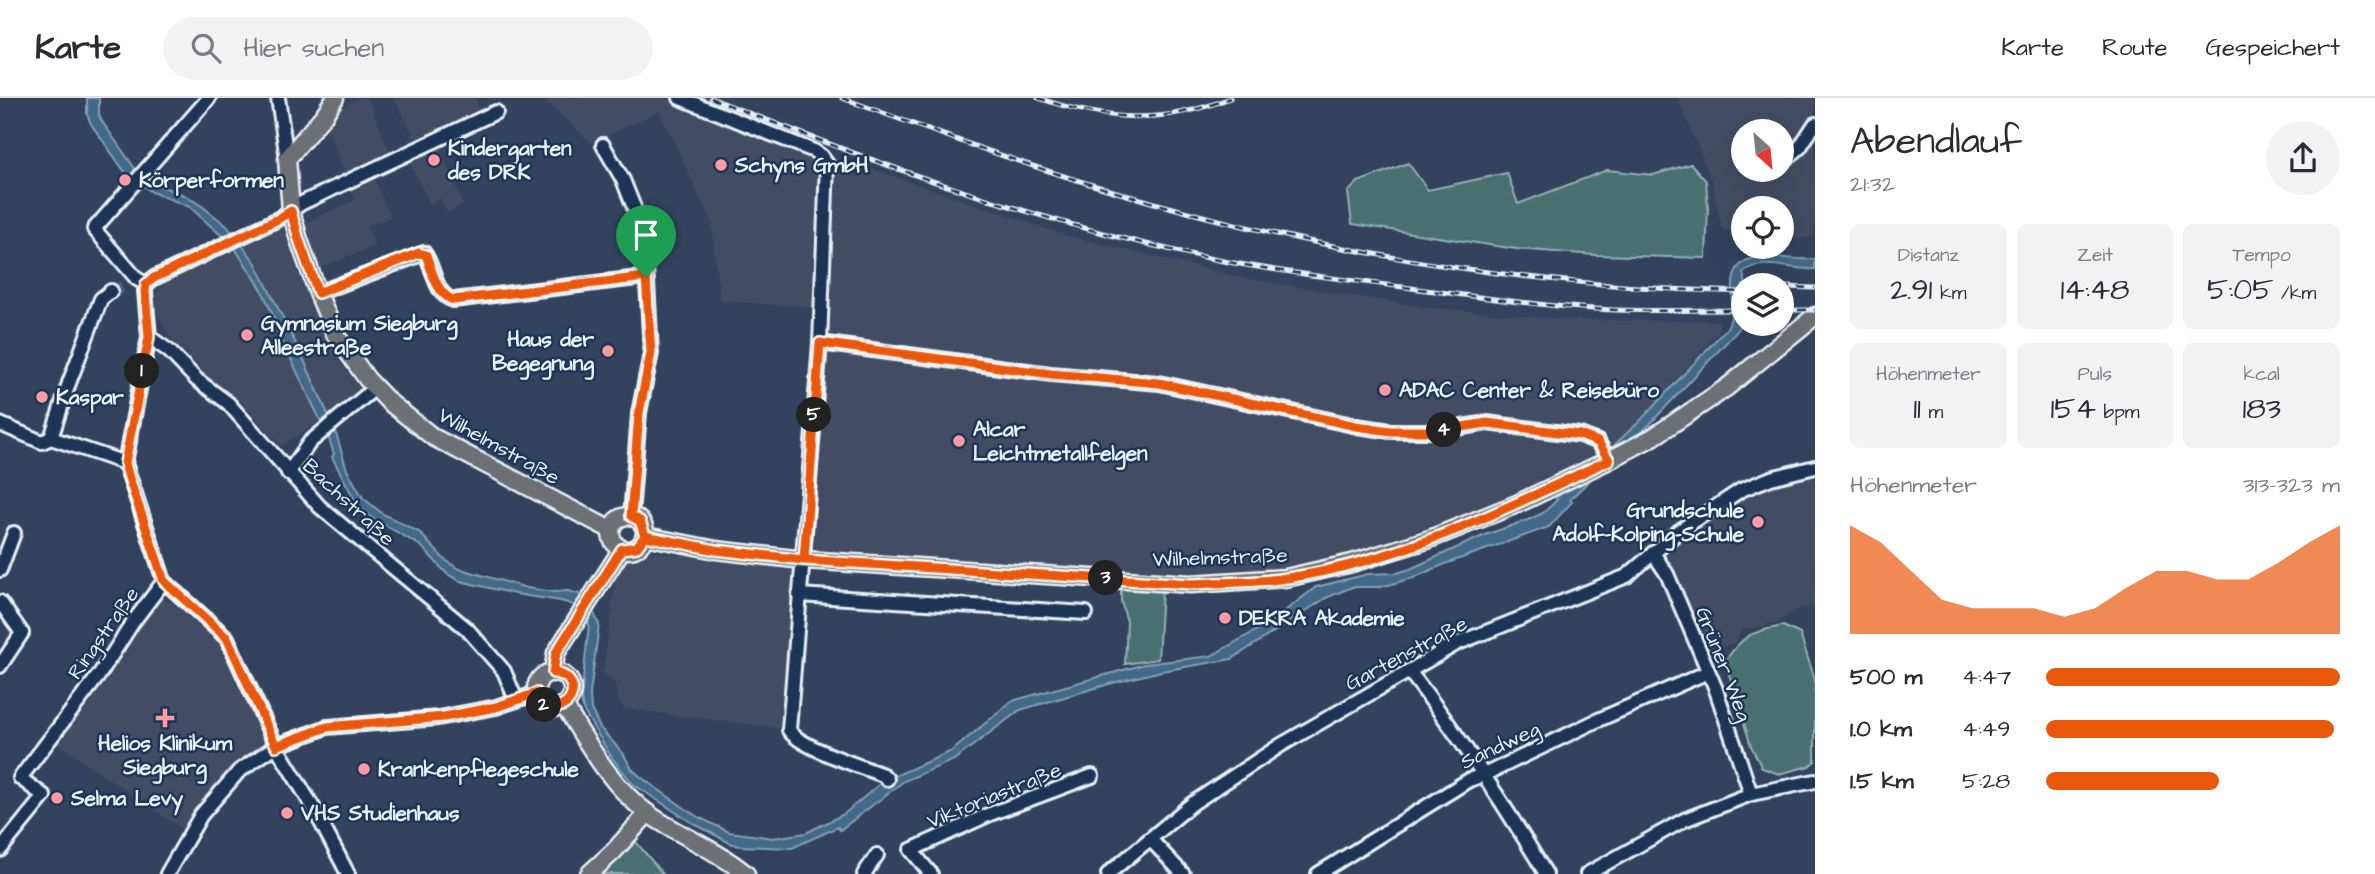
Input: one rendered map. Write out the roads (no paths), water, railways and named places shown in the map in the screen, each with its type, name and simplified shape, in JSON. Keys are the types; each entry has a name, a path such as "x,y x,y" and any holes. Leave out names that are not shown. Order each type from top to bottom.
{"main road":[{"path":"287,159 335,98"},
{"name":"Wilhelmstraße","path":"287,159 291,211 318,293 335,334 353,362 375,388 433,437 611,530"},
{"name":"Wilhelmstraße","path":"645,536 716,550 804,560 1191,584 1286,578 1404,549 1517,504 1609,460 1653,437 1726,387 1815,316"},
{"path":"631,516 640,521 645,536 637,547 622,549 612,540 611,530 616,521 631,516"},
{"path":"553,673 556,653 622,549"},
{"path":"553,673 566,677 572,685 571,696 564,705 555,708 545,706 537,693 539,681 545,675 553,673"},
{"path":"564,705 613,777 648,813 733,863 746,874"},
{"path":"589,874 648,813"}],"street":[{"path":"209,98 94,229 137,283 154,278 291,211 302,203 496,112"},
{"name":"Wilhelmstraße","path":"278,98 287,159"},
{"path":"680,98 814,151 827,164 820,343 789,730 792,736 804,743 887,779"},
{"path":"282,117 292,131 311,129"},
{"path":"1794,152 1815,124"},
{"path":"603,145 623,180 637,215 646,277 651,353 639,413 631,516"},
{"path":"318,293 419,253 426,255 445,297 453,300 646,277"},
{"name":"Ringstraße","path":"0,850 44,796 20,778 99,675 133,622 164,581 125,463 149,337 145,291 137,283"},
{"path":"51,438 106,295"},
{"name":"Bachstraße","path":"149,337 165,347 197,380 228,403 320,507 467,629 504,671 516,700"},
{"path":"820,343 1051,374 1159,383 1356,426 1391,431 1437,431 1487,423 1580,435 1598,442 1609,460"},
{"path":"288,473 310,442 375,388"},
{"path":"0,425 42,442 51,438 125,463"},
{"name":"Gartenstraße","path":"1108,874 1181,812 1280,745 1455,644 1627,576 1679,531 1741,490 1771,478 1815,467"},
{"path":"0,570 14,533"},
{"name":"Grüner Weg","path":"1653,553 1667,575 1715,687 1751,794"},
{"path":"164,581 227,638 276,746 313,807 348,874"},
{"path":"799,595 1086,612"},
{"path":"0,602 22,633 0,666"},
{"path":"1409,671 1486,774 1546,874"},
{"name":"Sandweg","path":"1318,874 1457,786 1708,672"},
{"path":"167,874 201,815 250,762 276,746 327,727 438,718 496,707 537,693"},
{"name":"Viktoriastraße","path":"931,874 911,849 990,814 1092,776"},
{"path":"1587,874 1684,820 1751,794 1815,781"},
{"path":"1150,839 1183,874"},
{"path":"864,874 877,855"}],"tunnel":[{"path":"111,291 127,285"}],"railway":[{"path":"711,98 961,191 1089,229 1218,260 1310,275 1546,305 1594,309 1731,310"},
{"path":"842,98 1079,181 1268,232 1504,274 1583,283 1731,292"},
{"path":"1038,98 1088,111 1134,117 1181,113 1230,98"},
{"path":"1794,287 1815,288"},
{"path":"1794,310 1815,310"}],"place":[{"name":"Kindergarten des DRK","path":"434,160"},
{"name":"Schyns GmbH","path":"721,165"},
{"name":"Körperformen","path":"125,180"},
{"name":"Gymnasium Siegburg Alleestraße","path":"247,335"},
{"name":"Haus der Begegnung","path":"608,351"},
{"name":"ADAC Center & Reisebüro","path":"1385,390"},
{"name":"Kaspar","path":"42,397"},
{"name":"Alcar Leichtmetallfelgen","path":"959,441"},
{"name":"Grundschule Adolf-Kolping-Schule","path":"1758,522"},
{"name":"DEKRA Akademie","path":"1225,618"},
{"name":"Helios Klinikum Siegburg","path":"165,718"},
{"name":"Krankenpflegeschule","path":"364,769"},
{"name":"Selma Levy","path":"57,798"},
{"name":"VHS Studienhaus","path":"287,813"}]}
